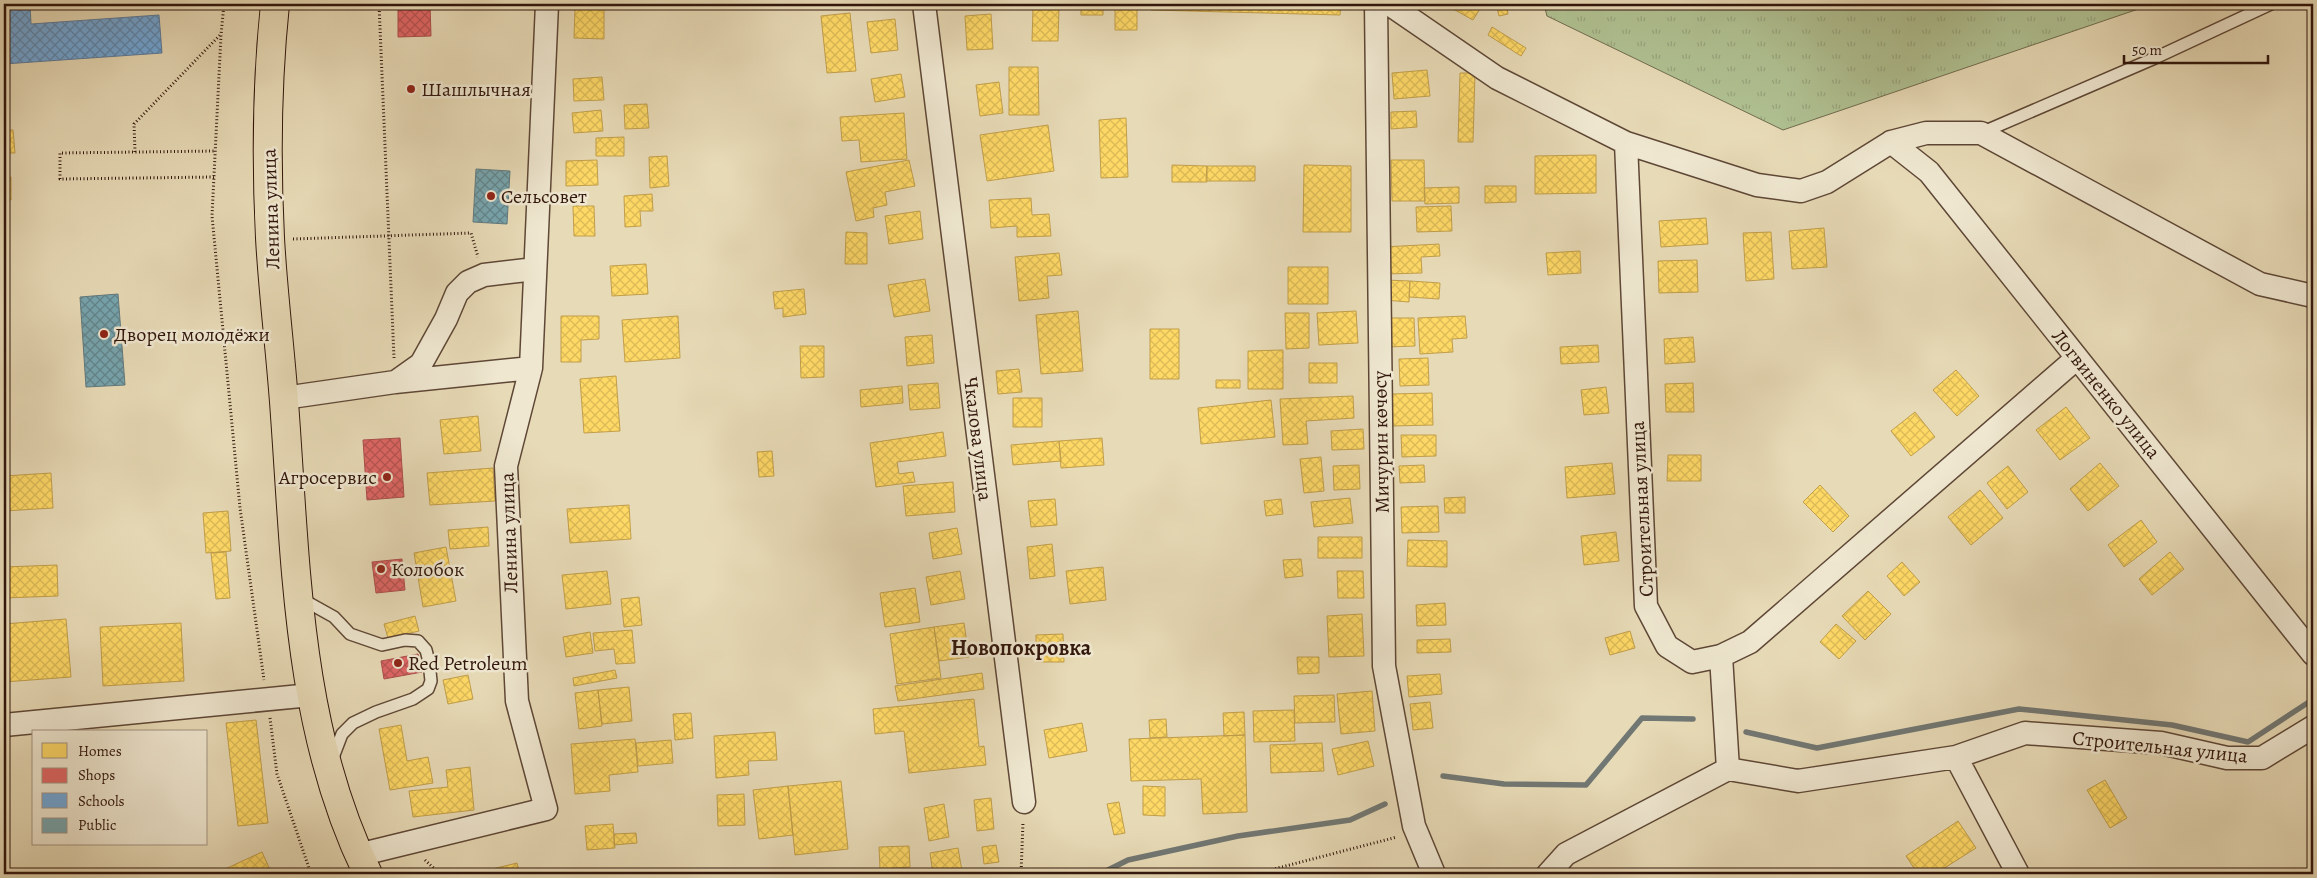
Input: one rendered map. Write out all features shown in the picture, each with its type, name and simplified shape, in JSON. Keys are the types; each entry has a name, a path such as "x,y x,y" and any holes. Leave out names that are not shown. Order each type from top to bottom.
{"main road":[{"name":"Ленина улица","path":"275,4 271,43 268,152 270,240 284,398 298,597 311,695 327,771 363,864"}],"street":[{"name":"Ленина улица","path":"363,864 546,809 517,701 506,466 531,368 547,4"},
{"name":"Чкалова улица","path":"924,4 1024,802"},
{"name":"Мичурин көчөсү","path":"1376,4 1384,666 1416,832 1434,874"},
{"path":"1389,4 1497,78 1626,143 1757,184 1801,191 1827,182 1891,142 1926,132 1981,133 2260,284 2313,296"},
{"name":"Логвиненко улица","path":"1891,142 1929,172 2313,654"},
{"name":"Строительная улица","path":"1626,143 1646,606 1667,646 1692,662 1721,656 1750,642 2077,358"},
{"path":"395,382 421,364 446,319 457,293 468,282 484,276 535,269"},
{"path":"284,398 395,382 531,368"},
{"path":"1548,874 1566,854 1728,769 1721,656"},
{"path":"4,725 311,695"},
{"name":"Строительная улица","path":"1728,769 1798,782 1956,757 2025,733 2160,743 2227,758 2262,758 2313,727"},
{"path":"1956,757 2018,874"}],"lane":[{"path":"1981,133 2155,58 2271,4"},
{"path":"298,597 334,617 350,634 382,646 405,640 418,641 426,650 429,662 431,681 428,689 413,699 376,712 353,723 342,734 327,771"}],"path":[{"path":"224,4 212,216 240,508 278,774 311,874"},
{"path":"379,4 395,382"},
{"path":"135,152 134,124 221,35"},
{"path":"214,177 60,179 60,153 216,151"},
{"path":"270,240 471,233 484,276"},
{"path":"1021,874 1024,802"},
{"path":"1255,874 1416,832"}],"green space":[{"path":"1544,4 2153,4 1783,130 1547,16"}],"building: Homes":[{"path":"1081,4 1103,4 1103,15 1081,15"},
{"path":"1115,4 1137,4 1137,30 1115,30"},
{"path":"1151,4 1341,4 1340,15 1151,10"},
{"path":"1444,4 1483,4 1473,20"},
{"path":"1496,4 1506,4 1508,14 1499,16"},
{"path":"1033,8 1059,8 1058,41 1032,41"},
{"path":"575,9 604,9 604,39 574,38"},
{"path":"850,13 856,71 827,73 821,16"},
{"path":"991,14 993,49 967,50 965,16"},
{"path":"895,19 898,50 871,53 867,22"},
{"path":"1492,27 1526,48 1521,56 1488,35"},
{"path":"1009,67 1038,67 1039,115 1009,115"},
{"path":"1427,70 1430,96 1394,99 1392,73"},
{"path":"1460,73 1475,73 1473,142 1458,142"},
{"path":"901,74 905,97 875,102 871,79"},
{"path":"602,77 604,100 574,101 573,79"},
{"path":"999,82 1003,113 980,116 976,85"},
{"path":"647,104 649,128 625,129 624,105"},
{"path":"601,110 603,131 574,133 572,113"},
{"path":"1416,111 1417,127 1391,129 1391,112"},
{"path":"904,113 907,159 861,162 859,140 842,141 840,117"},
{"path":"1126,118 1128,177 1101,178 1099,120"},
{"path":"1048,125 1054,171 987,181 980,135"},
{"path":"4,130 13,130 15,153 4,153"},
{"path":"624,137 624,156 596,156 596,138"},
{"path":"1596,155 1596,193 1535,194 1535,156"},
{"path":"667,156 669,186 650,188 649,157"},
{"path":"597,160 598,185 566,186 566,161"},
{"path":"909,160 915,186 885,192 887,205 873,208 874,217 856,221 846,172"},
{"path":"1391,160 1424,160 1425,201 1392,201"},
{"path":"1172,165 1207,166 1207,182 1172,182"},
{"path":"1304,165 1351,166 1351,232 1303,232"},
{"path":"1207,166 1255,166 1255,181 1206,181"},
{"path":"4,177 11,177 11,200 4,200"},
{"path":"1485,186 1516,186 1516,202 1485,203"},
{"path":"1459,187 1459,203 1425,204 1424,188"},
{"path":"652,194 653,211 640,211 641,226 625,227 624,196"},
{"path":"1031,198 1032,215 1049,214 1051,236 1017,237 1017,226 991,228 989,200"},
{"path":"573,206 594,206 595,236 574,236"},
{"path":"1451,206 1452,231 1417,232 1416,207"},
{"path":"920,211 923,239 889,244 885,216"},
{"path":"1706,218 1708,244 1661,247 1659,221"},
{"path":"1824,228 1827,267 1792,269 1789,231"},
{"path":"846,232 867,233 867,264 845,264"},
{"path":"1771,232 1774,279 1746,281 1743,233"},
{"path":"1439,244 1440,256 1421,257 1422,273 1385,274 1383,247"},
{"path":"1580,251 1581,273 1548,275 1546,253"},
{"path":"1059,253 1062,275 1047,276 1049,298 1019,301 1015,257"},
{"path":"1697,260 1698,292 1659,293 1658,261"},
{"path":"646,264 648,294 612,296 610,266"},
{"path":"1288,267 1328,267 1328,304 1288,304"},
{"path":"925,279 930,311 894,317 888,285"},
{"path":"1385,280 1410,281 1409,302 1384,300"},
{"path":"1410,281 1440,283 1439,299 1409,297"},
{"path":"804,289 806,314 783,317 783,308 775,309 773,292"},
{"path":"1078,311 1083,371 1041,374 1036,315"},
{"path":"1356,311 1358,343 1319,345 1317,313"},
{"path":"1285,313 1309,313 1309,348 1286,349"},
{"path":"561,316 599,316 599,339 581,340 581,362 561,362"},
{"path":"678,316 680,358 625,362 622,320"},
{"path":"1465,316 1467,338 1452,339 1453,352 1420,354 1418,318"},
{"path":"1387,318 1414,318 1415,346 1388,347"},
{"path":"1150,329 1179,329 1179,379 1150,379"},
{"path":"932,335 934,363 907,366 905,337"},
{"path":"1693,337 1695,362 1665,364 1664,339"},
{"path":"1598,345 1599,362 1561,364 1560,347"},
{"path":"800,346 824,346 824,377 801,378"},
{"path":"1283,350 1283,389 1248,389 1248,351"},
{"path":"1428,358 1429,385 1400,386 1399,359"},
{"path":"1309,363 1337,363 1337,383 1309,383"},
{"path":"1019,369 1022,392 998,394 996,371"},
{"path":"1956,370 1979,396 1957,416 1933,390"},
{"path":"616,376 620,431 584,433 580,379"},
{"path":"1216,380 1240,380 1240,388 1216,388"},
{"path":"938,383 940,408 910,410 908,385"},
{"path":"1693,383 1694,412 1666,412 1665,384"},
{"path":"902,386 903,403 861,407 860,390"},
{"path":"1606,387 1609,413 1584,415 1581,390"},
{"path":"1432,393 1433,425 1392,426 1392,394"},
{"path":"1353,396 1354,418 1306,421 1308,444 1283,445 1280,399"},
{"path":"1013,398 1042,398 1042,427 1013,427"},
{"path":"1271,400 1275,437 1201,444 1198,408"},
{"path":"2066,407 2090,438 2060,460 2036,430"},
{"path":"1915,412 1935,437 1911,456 1891,431"},
{"path":"478,416 481,451 444,454 440,420"},
{"path":"1363,429 1364,449 1332,450 1331,431"},
{"path":"943,432 946,456 897,462 899,474 913,472 915,482 876,487 870,443"},
{"path":"1401,435 1436,435 1436,456 1402,457"},
{"path":"1102,438 1104,465 1061,468 1059,441"},
{"path":"1059,441 1061,461 1013,465 1011,445"},
{"path":"772,451 774,476 759,477 757,452"},
{"path":"1668,455 1701,455 1701,481 1667,481"},
{"path":"1321,457 1324,491 1304,493 1300,459"},
{"path":"1612,463 1615,494 1567,498 1565,467"},
{"path":"2100,463 2119,486 2088,511 2070,489"},
{"path":"1359,465 1360,489 1334,490 1333,466"},
{"path":"1424,465 1425,482 1400,483 1399,466"},
{"path":"2008,466 2028,492 2007,509 1987,483"},
{"path":"493,468 495,501 430,505 427,473"},
{"path":"51,473 53,508 4,511 4,476"},
{"path":"953,482 955,512 906,516 903,486"},
{"path":"1820,485 1849,516 1833,532 1803,502"},
{"path":"1980,490 2003,518 1971,545 1948,517"},
{"path":"1465,497 1465,513 1445,513 1444,498"},
{"path":"1350,498 1353,523 1314,527 1311,502"},
{"path":"1055,499 1057,525 1031,527 1028,501"},
{"path":"1281,499 1283,514 1266,516 1264,501"},
{"path":"629,505 631,539 570,543 567,509"},
{"path":"1438,506 1439,532 1402,533 1401,507"},
{"path":"228,511 231,551 206,553 203,513"},
{"path":"2141,520 2157,542 2124,567 2108,545"},
{"path":"488,527 489,546 450,549 448,530"},
{"path":"957,528 962,554 933,559 929,533"},
{"path":"1616,532 1619,561 1584,565 1581,536"},
{"path":"1318,537 1362,537 1362,558 1318,558"},
{"path":"1408,540 1447,541 1447,567 1407,566"},
{"path":"1052,544 1055,576 1030,579 1027,547"},
{"path":"446,547 456,601 423,607 414,553"},
{"path":"226,552 230,598 216,599 211,553"},
{"path":"2170,552 2184,569 2152,595 2139,579"},
{"path":"1301,559 1303,576 1285,578 1283,560"},
{"path":"1902,562 1920,582 1904,596 1887,576"},
{"path":"57,565 58,596 4,598 4,567"},
{"path":"1103,567 1106,600 1070,604 1066,571"},
{"path":"607,571 611,604 566,609 562,575"},
{"path":"960,571 965,599 931,605 926,577"},
{"path":"1337,571 1363,571 1364,598 1338,598"},
{"path":"915,588 920,622 885,627 880,593"},
{"path":"1868,591 1891,614 1865,640 1842,616"},
{"path":"639,597 642,625 624,627 621,599"},
{"path":"1445,603 1446,625 1417,626 1416,605"},
{"path":"1362,614 1364,656 1329,657 1327,616"},
{"path":"415,616 419,631 388,638 384,624"},
{"path":"66,619 71,677 4,682 4,624"},
{"path":"181,623 184,681 103,686 100,627"},
{"path":"964,623 969,657 939,661 934,627"},
{"path":"1836,624 1856,641 1839,659 1820,642"},
{"path":"934,627 941,678 897,684 890,634"},
{"path":"632,630 635,663 616,664 614,649 595,651 593,633"},
{"path":"1630,631 1635,648 1610,655 1605,638"},
{"path":"590,632 593,653 566,657 563,637"},
{"path":"1063,634 1064,662 1036,662 1036,635"},
{"path":"1450,639 1451,652 1417,653 1417,640"},
{"path":"1297,657 1319,657 1319,673 1298,674"},
{"path":"615,670 617,678 574,686 573,678"},
{"path":"982,673 984,689 898,701 895,686"},
{"path":"1440,674 1442,694 1409,697 1407,676"},
{"path":"468,675 473,699 448,704 443,680"},
{"path":"629,687 632,721 602,724 598,690"},
{"path":"598,690 602,726 579,729 575,693"},
{"path":"1372,691 1375,731 1341,734 1337,694"},
{"path":"1334,695 1335,722 1295,723 1294,696"},
{"path":"974,699 979,747 984,746 986,765 909,773 904,731 875,734 873,709"},
{"path":"1430,702 1433,728 1413,730 1410,704"},
{"path":"1294,710 1295,741 1254,742 1253,711"},
{"path":"1244,712 1245,735 1224,736 1223,713"},
{"path":"691,713 693,738 675,740 673,714"},
{"path":"1166,719 1167,737 1150,738 1149,720"},
{"path":"256,720 268,823 238,826 226,723"},
{"path":"1082,723 1087,751 1049,758 1044,730"},
{"path":"401,725 407,761 428,757 433,783 390,790 379,729"},
{"path":"775,732 777,760 748,761 749,775 716,778 714,736"},
{"path":"1245,735 1247,812 1203,814 1201,779 1131,781 1129,739"},
{"path":"635,739 638,772 609,775 610,791 575,794 571,744"},
{"path":"671,740 673,763 638,766 636,743"},
{"path":"1368,741 1374,766 1338,775 1332,749"},
{"path":"1322,743 1324,771 1271,773 1270,745"},
{"path":"470,767 474,810 413,817 409,791 448,787 446,770"},
{"path":"2105,780 2127,818 2110,828 2087,790"},
{"path":"841,781 848,849 795,855 788,786"},
{"path":"788,786 793,835 759,839 753,790"},
{"path":"1143,786 1165,787 1165,816 1143,815"},
{"path":"744,794 745,825 718,826 717,795"},
{"path":"991,798 994,829 977,831 974,800"},
{"path":"1119,802 1125,833 1114,835 1107,804"},
{"path":"944,804 949,837 929,841 924,808"},
{"path":"1958,821 1976,848 1935,874 1918,874 1906,856"},
{"path":"613,824 615,848 587,850 585,826"},
{"path":"636,833 637,843 614,845 614,834"},
{"path":"996,845 999,862 984,864 982,847"},
{"path":"909,846 910,867 880,869 879,847"},
{"path":"958,848 962,871 933,874 930,853"},
{"path":"262,852 272,874 228,874 225,869"},
{"path":"517,863 520,874 489,874 488,870"}],"building: Shops":[{"path":"398,4 430,4 431,36 398,37"},
{"path":"400,438 404,497 367,500 363,440"},
{"path":"402,559 405,590 376,593 372,562"},
{"path":"418,654 422,672 384,679 381,661"}],"building: Schools":[{"path":"4,4 30,4 31,24 159,15 162,53 4,64"}],"building: Public":[{"name":"Сельсовет","path":"476,169 510,171 507,224 473,222"},
{"path":"118,294 125,385 86,387 80,297"}],"waterway":[{"path":"1746,732 1817,748 2019,709 2172,725 2248,742 2309,702"},
{"path":"1443,776 1504,784 1586,785 1642,718 1693,719"},
{"path":"1100,874 1128,860 1238,836 1350,820 1385,804"}],"place":[{"name":"Шашлычная","path":"411,89"},
{"name":"Сельсовет","path":"491,196"},
{"name":"Дворец молодёжи","path":"104,334"},
{"name":"Агросервис","path":"387,477"},
{"name":"Колобок","path":"381,569"},
{"name":"Red Petroleum","path":"398,663"}],"district":[{"name":"Новопокровка","path":"1021,648"}]}
